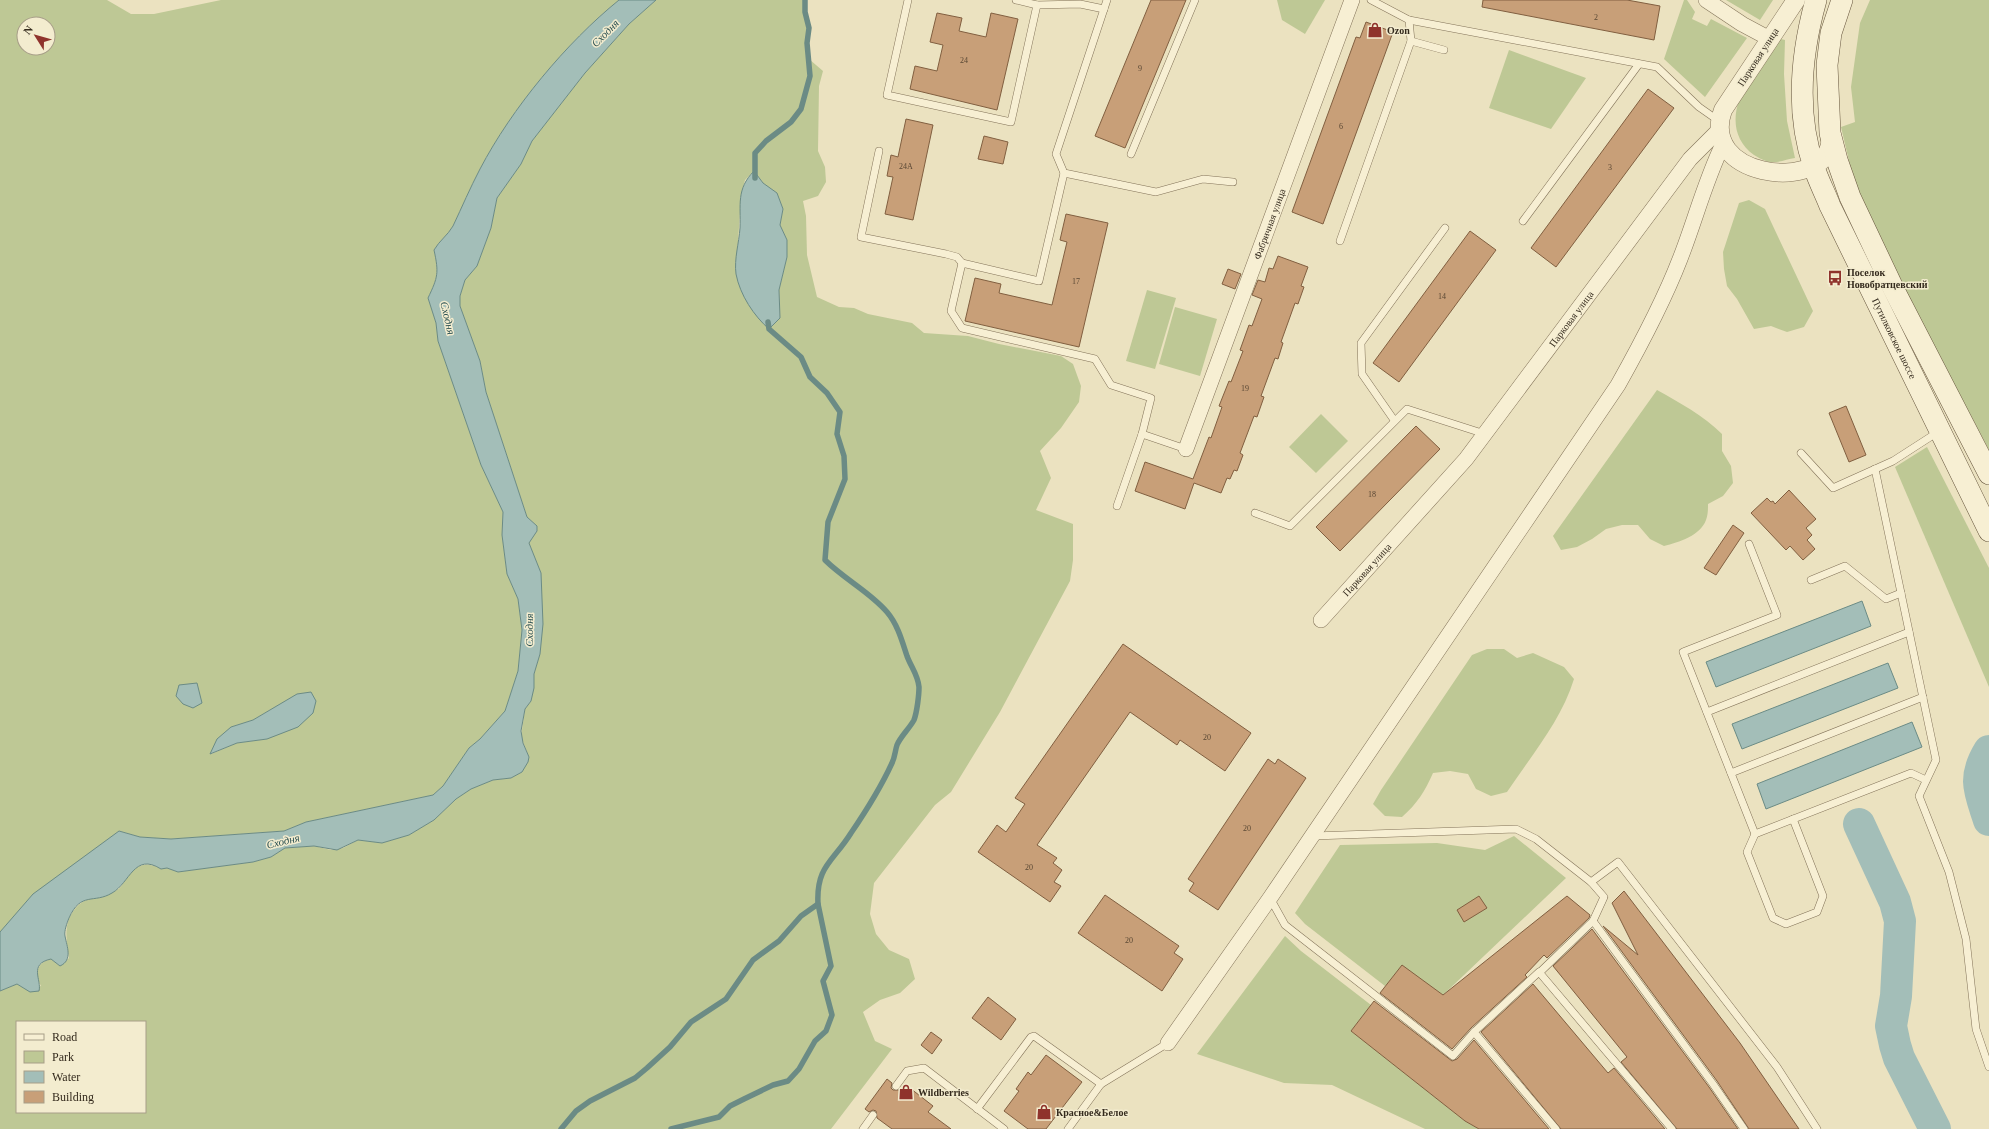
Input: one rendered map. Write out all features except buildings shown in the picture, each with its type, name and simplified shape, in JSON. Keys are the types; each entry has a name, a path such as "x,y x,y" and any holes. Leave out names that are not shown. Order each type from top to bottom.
{"main road":[{"name":"Путилковское шоссе","path":"1816,0 1807,31 1803,66 1802,102 1806,136 1814,167 1830,206 1989,531"},
{"name":"Путилковское шоссе","path":"1842,0 1831,33 1826,65 1830,133 1843,178 1894,290 1989,474"}],"street":[{"name":"Фабричная улица","path":"1186,449 1352,0"},
{"path":"1706,0 1742,24 1770,39"},
{"name":"Парковая улица","path":"1321,620 1466,459 1690,159 1720,132 1723,110 1796,0"},
{"path":"1720,132 1735,158 1751,167 1766,172 1780,173 1814,167 1822,159 1829,148 1830,133"},
{"path":"1168,1043 1270,898 1618,385 1655,320 1681,258 1707,181 1720,132"}],"lane":[{"path":"908,0 887,95 1011,122 1037,4"},
{"path":"1016,0 1037,4 1080,4 1104,10"},
{"path":"879,151 861,237 946,254 957,257 962,263 1039,281 1064,173 1056,154 1107,0"},
{"path":"1131,154 1195,0"},
{"path":"1371,0 1409,20 1657,67 1699,107 1720,132"},
{"path":"1340,241 1411,41 1409,20"},
{"path":"1411,41 1444,50"},
{"path":"1523,220 1639,64"},
{"path":"1064,173 1156,192 1204,179 1233,182"},
{"path":"1394,420 1362,374 1361,343 1445,228"},
{"path":"962,263 951,311 962,328 1095,359 1111,385 1150,398 1142,434 1117,506"},
{"path":"1255,513 1290,526 1394,420 1407,409 1485,434"},
{"path":"1801,453 1833,488 1893,460 1940,430"},
{"path":"1142,434 1186,449"},
{"path":"1875,469 1936,760 1919,796 1949,872 1966,939 1976,1029 1989,1067"},
{"path":"1749,544 1777,615 1683,652 1755,834"},
{"path":"1811,580 1845,566 1886,599 1901,593"},
{"path":"1707,712 1909,632"},
{"path":"1731,773 1923,697"},
{"path":"1793,819 1823,896 1816,912 1786,924 1773,918 1747,852 1755,834 1911,772 1926,780"},
{"path":"1270,898 1285,925 1453,1056 1474,1032 1593,921 1604,896 1591,882 1536,839 1516,829 1311,836"},
{"path":"1591,882 1618,862 1777,1067 1817,1129"},
{"path":"1593,921 1713,1084 1744,1129"},
{"path":"1539,973 1672,1129"},
{"path":"1474,1032 1556,1129"},
{"path":"977,1109 1034,1036 1101,1084"},
{"path":"1068,1129 1101,1084 1168,1043"},
{"path":"896,1086 907,1071 924,1068 1004,1129"},
{"path":"863,1129 873,1115"}],"green space":[{"path":"0,0 107,0 131,14 154,14 221,0 619,0 599,17 560,56 524,100 493,146 480,169 453,226 434,250 437,264 437,275 428,298 436,323 438,341 481,465 503,512 502,535 507,574 518,599 522,630 518,671 505,711 480,739 469,748 443,786 433,795 306,822 284,831 171,839 140,837 119,831 0,932","holes":["270,710 267,739 237,743 211,754 231,727 253,720"]},
{"path":"656,0 805,0 805,12 809,28 807,43 809,59 823,71 819,86 818,151 825,167 826,182 818,196 803,201 806,216 807,255 817,297 839,307 854,308 868,314 912,323 924,333 968,336 999,344 1061,356 1073,364 1081,386 1079,402 1061,428 1040,451 1051,478 1036,510 1073,524 1073,560 1070,581 1000,712 951,792 935,805 874,883 870,914 876,934 889,950 909,959 915,979 900,993 880,1000 863,1012 875,1041 892,1049 831,1129 0,1129 0,991 17,984 25,989 41,986 37,973 38,969 43,963 51,959 60,966 69,958 66,935 67,924 72,913 82,903 92,898 117,890 121,887 128,875 140,866 150,865 161,869 167,868 178,872 253,862 271,857 285,848 314,846 331,850 343,848 358,840 382,843 409,835 434,820 456,799 471,789 493,780 511,778 522,772 529,757 521,737 525,709 531,701 534,674 540,654 541,573 529,543 537,531 537,526 527,517 486,392 480,361 460,306 460,296 465,280 477,266 491,228 497,198 521,164 532,141 585,73 629,24","holes":["754,171 763,183 777,194 783,209 780,225 787,240 787,257 779,290 780,318 737,258 741,196 745,180"]},
{"path":"1277,0 1325,0 1305,34 1282,20"},
{"path":"1684,0 1687,0 1695,12 1692,19 1707,26 1711,19 1747,38 1705,97 1664,59"},
{"path":"1726,0 1773,0 1760,20"},
{"path":"1870,0 1989,0 1989,450 1891,264 1866,213 1853,178 1841,127 1855,122 1851,87 1860,23"},
{"path":"1781,39 1785,40 1784,74 1787,121 1795,158 1779,162 1769,162 1754,155 1743,143 1737,130 1736,115 1739,100"},
{"path":"1509,50 1586,78 1551,129 1489,108"},
{"path":"1749,200 1765,209 1813,311 1804,327 1787,332 1771,326 1754,329 1737,299 1727,286 1723,252 1739,203"},
{"path":"1147,290 1176,298 1155,369 1126,361"},
{"path":"1175,307 1217,319 1200,376 1159,364"},
{"path":"1657,390 1699,415 1722,434 1722,451 1731,466 1733,483 1723,496 1708,504 1707,518 1703,526 1688,538 1664,546 1650,539 1638,525 1622,525 1606,529 1577,547 1561,550 1553,536"},
{"path":"1321,414 1348,441 1316,473 1289,447"},
{"path":"1927,447 1989,568 1989,687 1895,467"},
{"path":"1487,649 1504,649 1517,658 1533,653 1564,667 1574,679 1553,724 1507,792 1491,796 1476,789 1468,774 1450,771 1433,773 1420,797 1402,817 1385,816 1373,804 1381,790 1472,655"},
{"path":"1514,836 1566,878 1443,995 1402,966 1385,986 1305,924 1295,913 1340,845 1437,843 1485,850"},
{"path":"1285,936 1301,951 1371,1005 1351,1031 1465,1121 1479,1129 1425,1129 1332,1085 1284,1083 1197,1054"}],"water":[{"name":"Сходня","path":"619,0 656,0 629,24 585,73 532,141 521,164 497,198 491,228 477,266 465,280 460,296 460,306 480,361 486,392 527,517 537,526 537,531 529,543 541,573 543,624 540,654 534,674 534,688 531,701 525,709 521,731 523,743 529,757 528,762 522,772 511,778 493,780 471,789 456,799 434,820 409,835 382,843 358,840 337,850 314,846 285,848 271,857 253,862 178,872 167,868 161,869 152,865 144,864 138,866 112,893 99,898 83,901 78,904 68,920 65,932 68,949 67,960 60,966 51,959 44,961 40,965 38,968 39,991 30,992 17,984 0,991 0,932 33,894 119,831 140,837 171,839 284,831 306,822 433,795 443,786 469,748 480,739 505,711 518,671 522,630 518,599 507,574 502,535 503,512 481,465 438,341 436,323 428,298 437,275 437,264 434,250 453,226 480,169 493,146 524,100 560,56 579,36"},
{"path":"754,171 763,183 777,193 783,209 780,225 787,240 787,257 779,290 780,318 769,329 763,324 748,304 741,290 736,274 736,257 740,228 740,205 742,191 744,184"},
{"path":"1862,601 1871,626 1716,687 1706,662"},
{"path":"1888,663 1898,688 1742,749 1732,724"},
{"path":"197,683 202,703 193,708 183,704 176,696 179,685"},
{"path":"311,692 316,701 313,713 298,727 267,739 237,743 210,754 217,739 231,727 253,720 297,694"},
{"path":"1912,722 1922,747 1766,809 1757,784"}],"waterway":[{"path":"755,178 755,153 766,141 791,122 801,109 810,76 807,43 809,28 805,12 805,0"},
{"path":"561,1129 576,1111 590,1101 635,1078 670,1047 691,1022 726,999 753,960 779,941 801,916 818,904 818,891 823,872 873,799 892,763 897,745 915,717 919,687 916,675 894,622 887,612 873,598 825,560 828,522 845,479 844,456 837,434 840,412 827,393 810,377 801,357 769,329 768,322"},
{"path":"1989,751 1984,761 1979,778 1979,786 1989,820"},
{"path":"1859,824 1895,902 1900,921 1896,996 1891,1026 1895,1045 1899,1058 1935,1129"},
{"path":"671,1129 719,1117 730,1106 773,1085 788,1081 799,1069 815,1041 826,1031 832,1015 823,981 831,966 818,904"}],"place":[{"name":"Ozon","path":"1375,30"},
{"name":"Поселок Новобратцевский","path":"1835,278"},
{"name":"Wildberries","path":"906,1092"},
{"name":"Красное&Белое","path":"1044,1112"}]}
